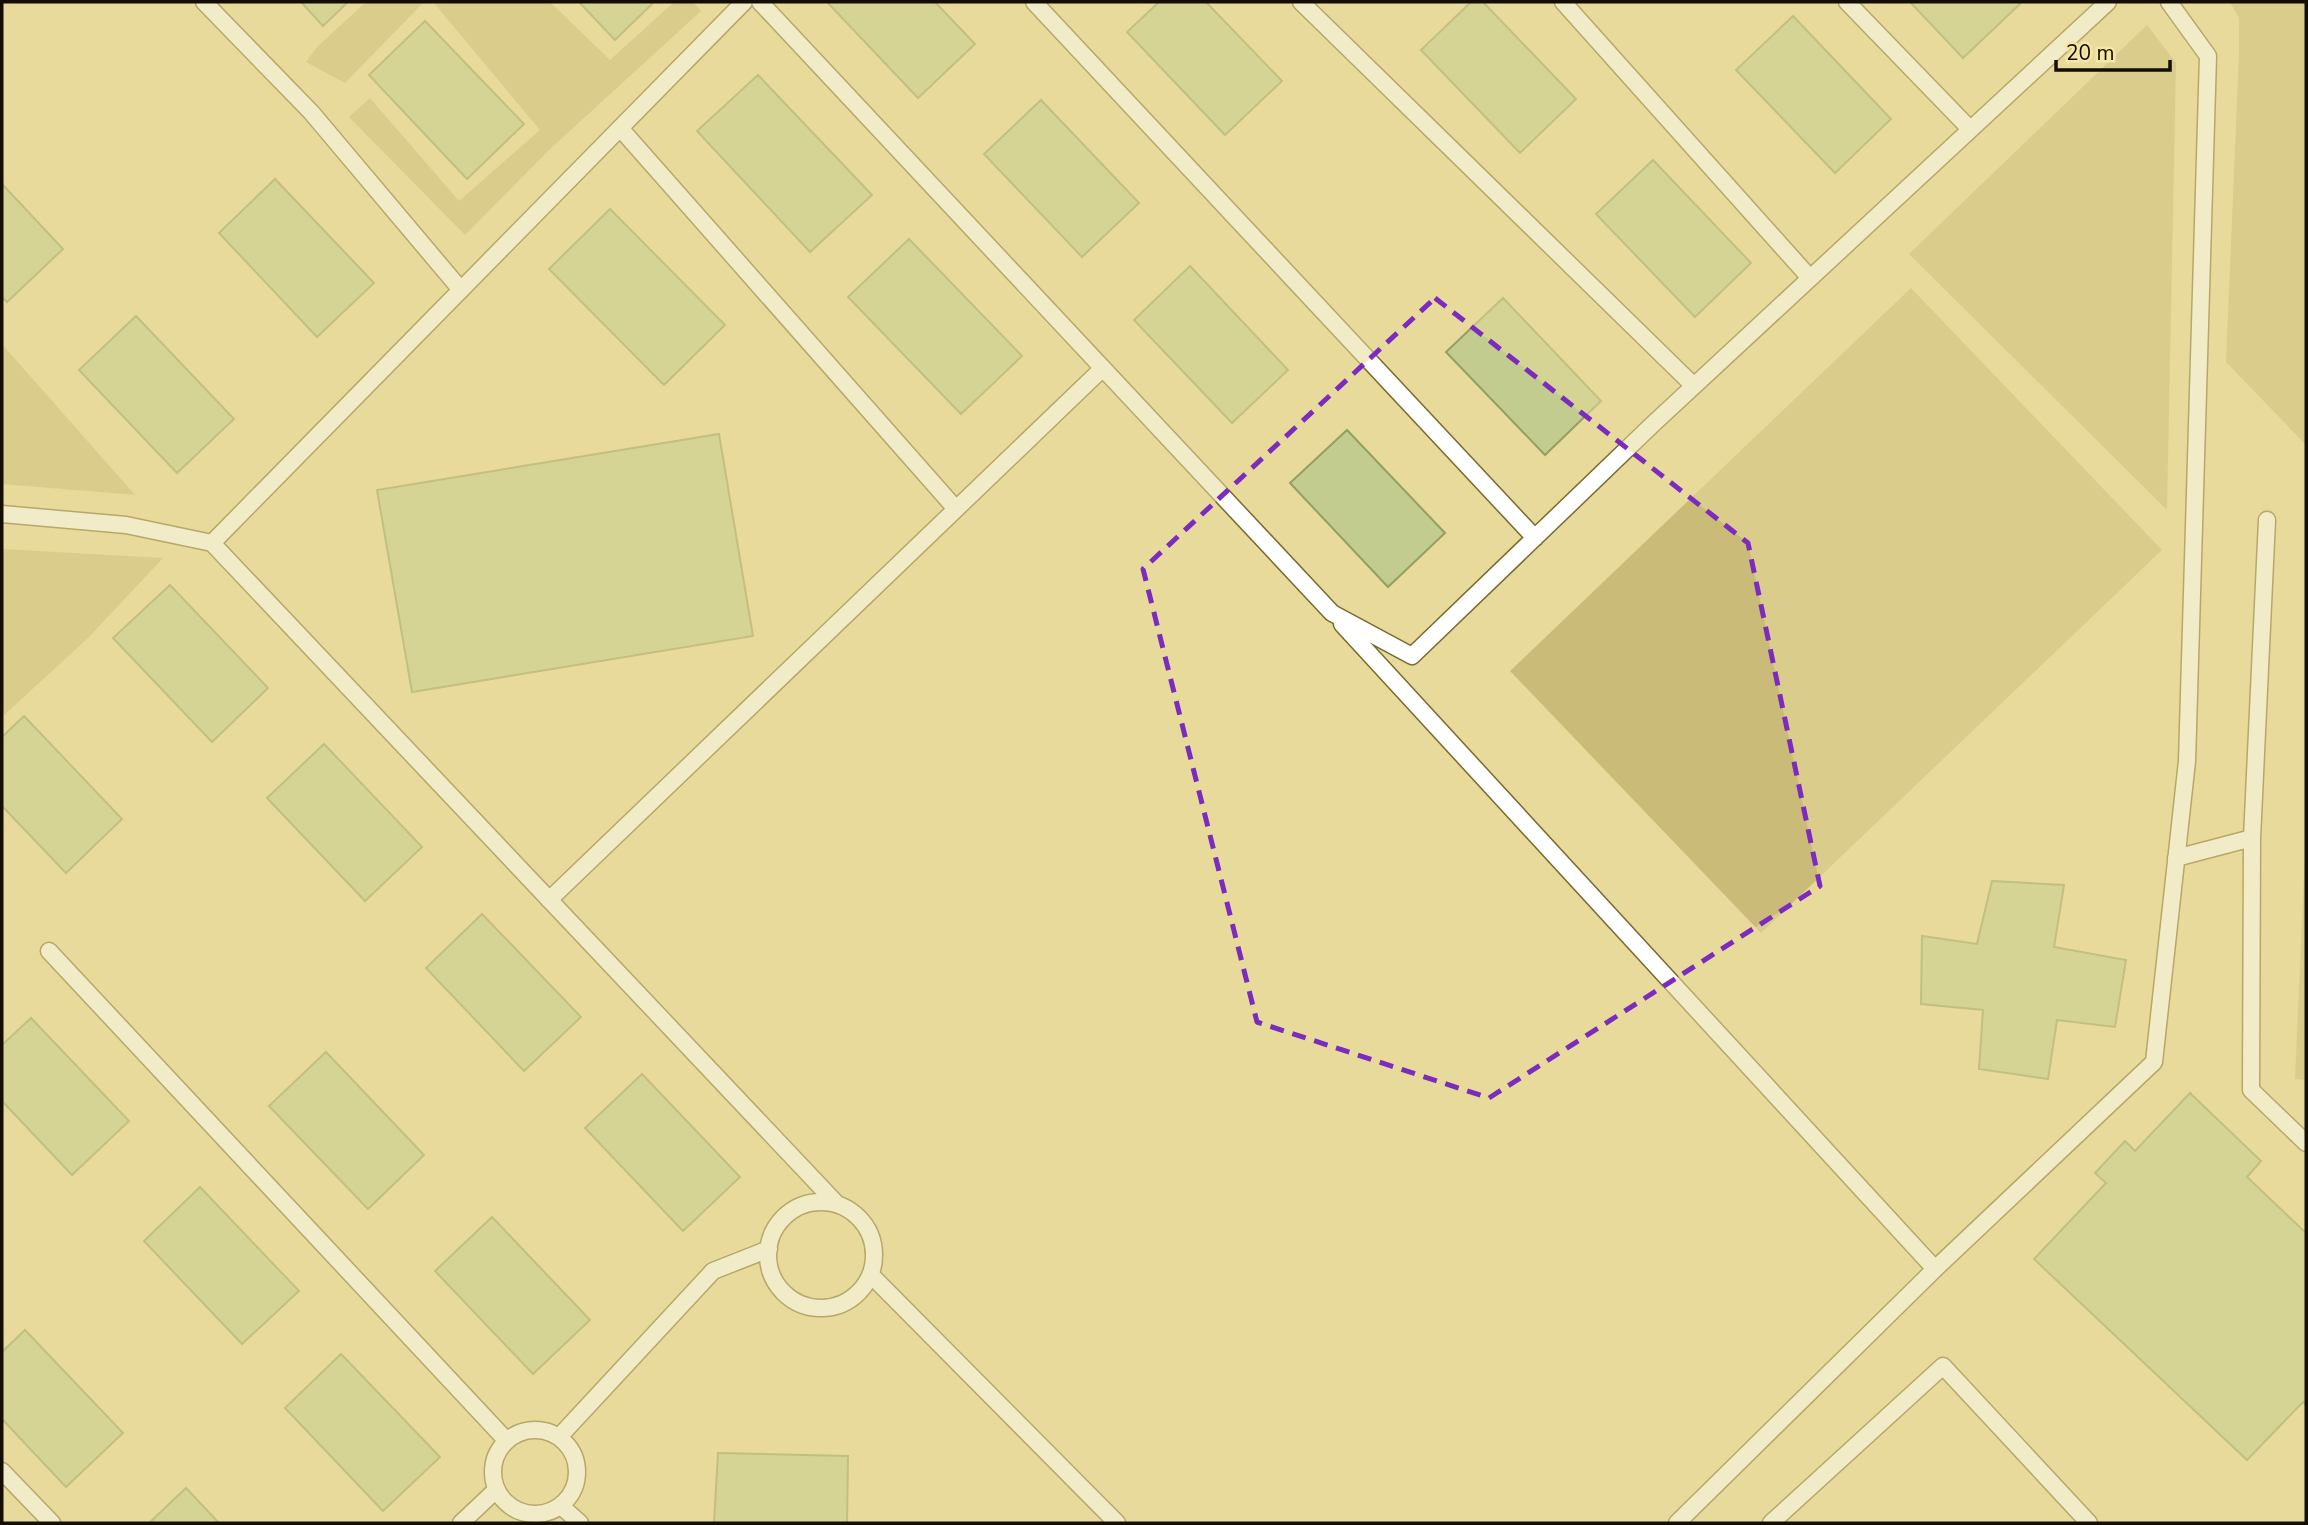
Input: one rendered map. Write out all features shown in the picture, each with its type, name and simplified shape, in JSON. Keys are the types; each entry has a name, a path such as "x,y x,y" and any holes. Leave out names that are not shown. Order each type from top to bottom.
{"lane":[{"path":"204,2 311,112 461,290"},
{"path":"212,543 744,2"},
{"path":"760,2 1331,611 1935,1269"},
{"path":"1034,2 1535,538"},
{"path":"1301,2 1694,386"},
{"path":"1563,2 1810,278"},
{"path":"1847,2 1970,129"},
{"path":"1331,611 1412,656 1694,386 2108,2"},
{"path":"1677,1523 1935,1269 2154,1062 2187,761 2208,56 2169,2"},
{"path":"620,128 956,509"},
{"path":"549,900 1103,368"},
{"path":"2,514 126,525 212,543 836,1203 852,1211 864,1224 872,1240 874,1258 871,1275 862,1289 849,1300 833,1306 809,1306 786,1294 775,1282 770,1266 772,1234 780,1221 805,1204 836,1203"},
{"path":"2267,520 2252,838 2251,1090 2306,1143"},
{"path":"2176,858 2252,838"},
{"path":"49,951 506,1440"},
{"path":"559,1437 713,1271 769,1249"},
{"path":"871,1275 1117,1523"},
{"path":"1771,1523 1943,1366 2089,1523"},
{"path":"546,1431 559,1437 569,1446 578,1471 570,1496 561,1506 550,1512 524,1513 513,1508 496,1490 492,1476 498,1451 506,1440 518,1433 546,1431"},
{"path":"2,1471 52,1523"},
{"path":"461,1523 496,1490"},
{"path":"561,1506 580,1523"}],"highlighted area":[{"path":"1435,298 1748,543 1820,886 1489,1098 1257,1022 1143,569"}],"shaded area":[{"path":"366,2 424,2 345,83 306,62 318,46"},
{"path":"433,2 550,2 610,60 674,2 693,2 701,11 549,150 465,235 349,117 370,98 459,201 540,130"},
{"path":"2230,2 2306,2 2306,445 2226,362 2239,53 2239,18"},
{"path":"2147,25 2176,63 2167,510 1909,254"},
{"path":"1911,288 2162,550 1761,933 1510,671"},
{"path":"2,344 135,495 2,484"},
{"path":"2,549 163,558 88,638 2,717"},
{"path":"2306,852 2306,1080 2295,1079"}],"building":[{"path":"301,2 348,2 323,26"},
{"path":"579,2 654,2 615,40"},
{"path":"827,2 935,2 975,44 918,98"},
{"path":"1159,2 1206,2 1282,81 1225,135 1127,32"},
{"path":"1471,2 1483,2 1576,99 1520,153 1421,50"},
{"path":"1910,2 2018,2 2020,4 1963,58"},
{"path":"1793,16 1891,119 1835,173 1736,70"},
{"path":"425,21 524,124 467,179 369,75"},
{"path":"758,75 872,195 810,252 697,131"},
{"path":"1041,100 1139,203 1082,257 984,154"},
{"path":"1653,160 1751,263 1695,317 1596,214"},
{"path":"275,179 374,283 317,337 219,233"},
{"path":"2,184 63,249 7,302 2,297"},
{"path":"610,209 725,325 664,385 549,269"},
{"path":"909,239 1022,356 961,414 848,297"},
{"path":"1190,266 1288,370 1232,423 1134,320"},
{"path":"1503,298 1601,401 1545,455 1446,352"},
{"path":"136,316 234,419 177,473 79,370"},
{"path":"1347,430 1445,533 1388,587 1290,483"},
{"path":"719,434 753,636 412,692 377,490"},
{"path":"170,585 268,688 212,742 113,638"},
{"path":"24,716 122,819 66,873 2,806 2,737"},
{"path":"324,744 422,847 365,901 267,798"},
{"path":"1992,881 2064,885 2054,947 2126,960 2115,1027 2057,1020 2048,1079 1979,1069 1983,1010 1921,1004 1922,936 1977,944"},
{"path":"482,914 581,1017 524,1071 426,968"},
{"path":"31,1018 129,1121 72,1175 2,1101 2,1045"},
{"path":"326,1052 424,1155 368,1209 269,1106"},
{"path":"642,1074 740,1177 683,1231 585,1128"},
{"path":"2190,1093 2261,1161 2247,1177 2306,1233 2306,1405 2303,1402 2247,1460 2034,1259 2106,1183 2095,1173 2125,1141 2135,1151"},
{"path":"200,1187 299,1291 242,1344 144,1241"},
{"path":"492,1217 590,1320 533,1374 435,1271"},
{"path":"25,1330 123,1433 66,1487 2,1419 2,1352"},
{"path":"341,1354 440,1457 383,1511 285,1408"},
{"path":"718,1453 848,1456 847,1523 714,1523"},
{"path":"186,1488 219,1523 149,1523"}]}
